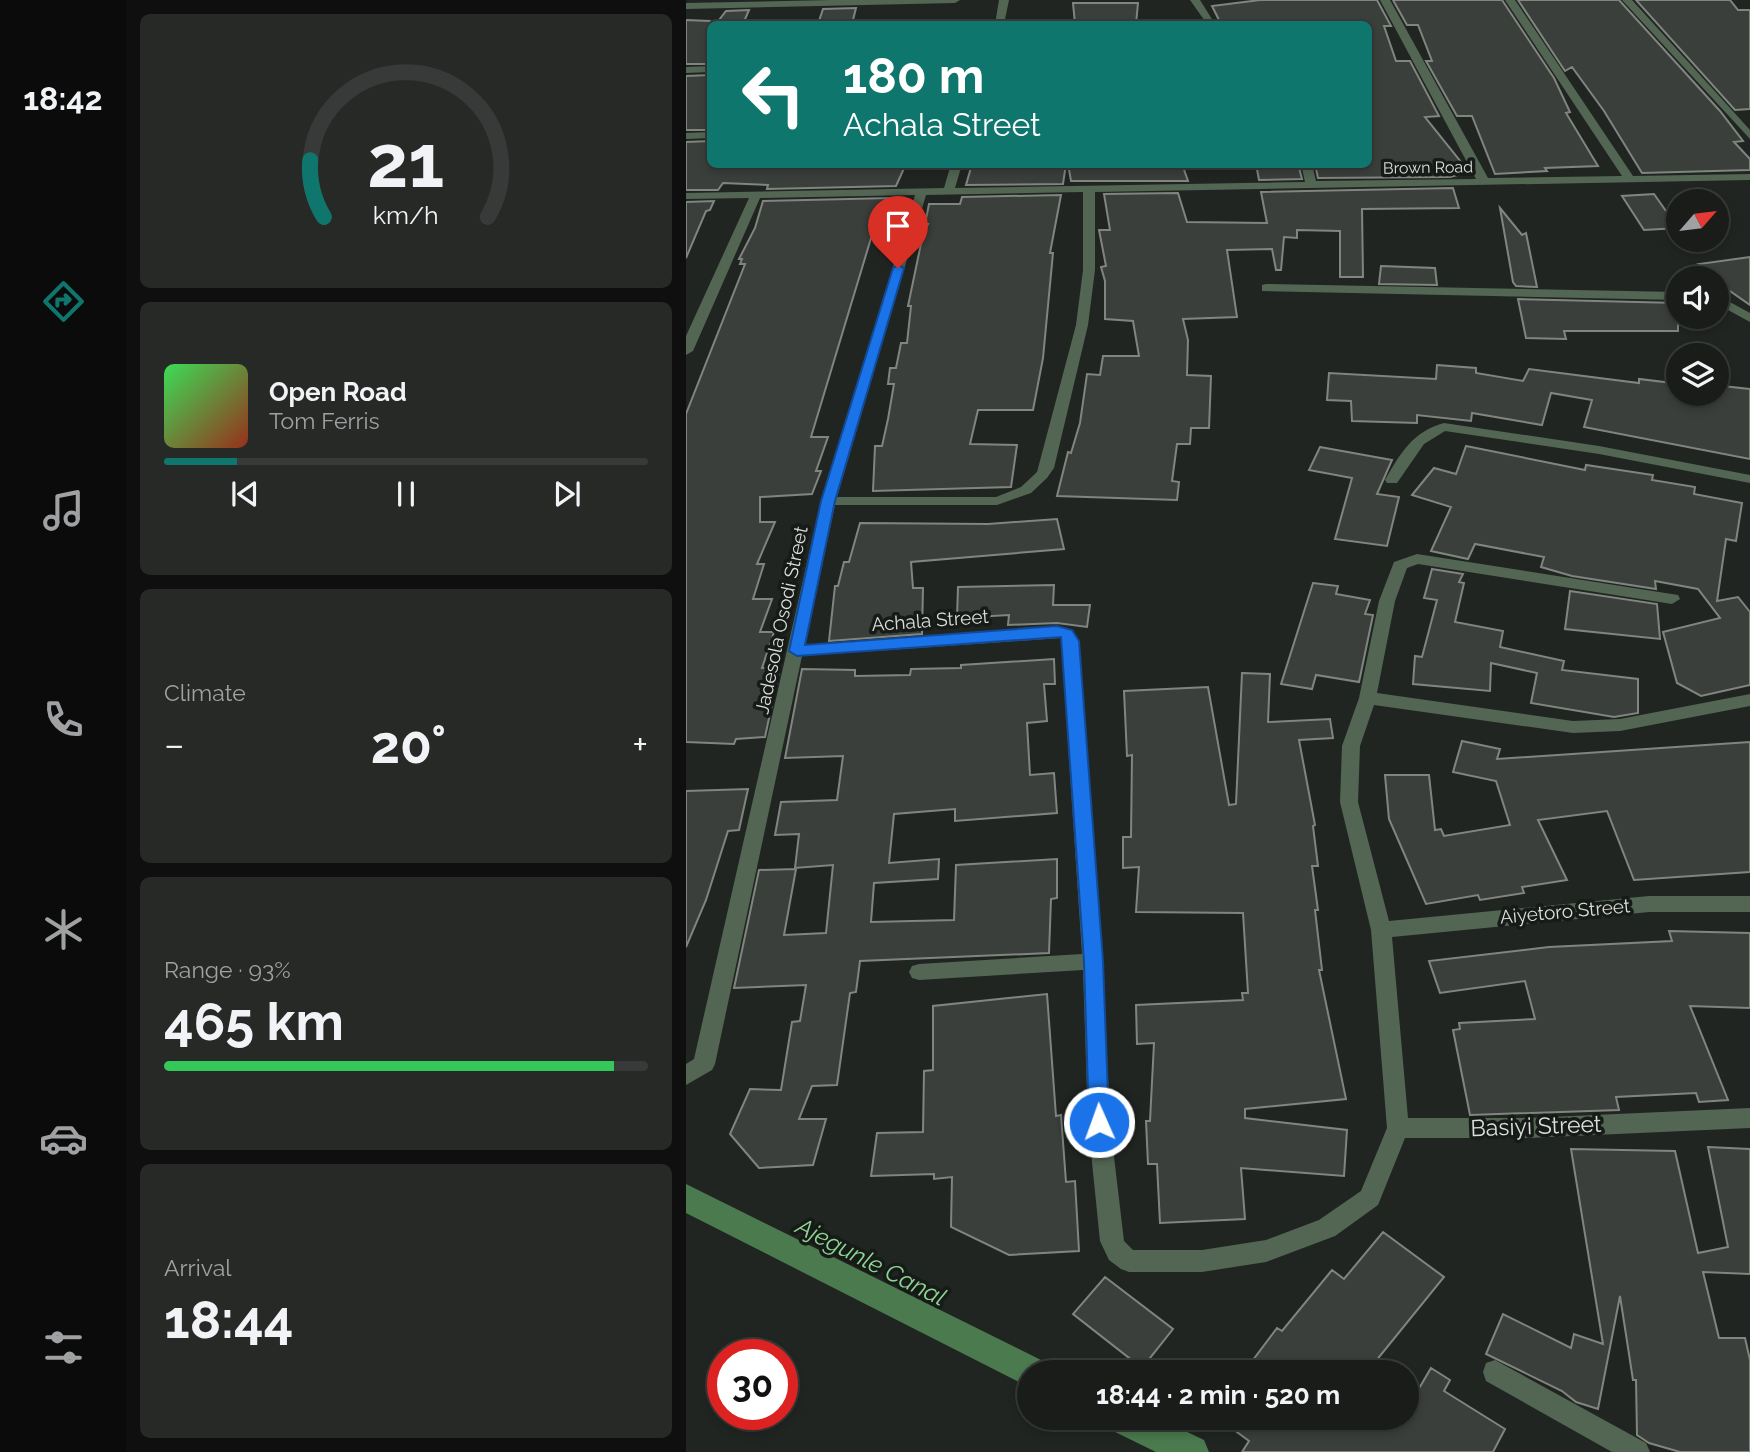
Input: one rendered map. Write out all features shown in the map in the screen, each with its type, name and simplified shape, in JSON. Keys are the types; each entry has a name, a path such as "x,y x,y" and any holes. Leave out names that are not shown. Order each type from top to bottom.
{"street":[{"path":"686,6 955,0"},
{"path":"1000,21 1004,0"},
{"path":"1195,0 1210,21"},
{"path":"1385,0 1484,182"},
{"path":"1510,0 1630,179"},
{"path":"1628,0 1750,136"},
{"path":"686,70 707,69"},
{"path":"686,136 707,135"},
{"path":"949,190 956,168"},
{"path":"1307,168 1311,184"},
{"name":"Brown Road","path":"686,196 1750,177"},
{"path":"828,501 997,502 1020,495 1037,484 1047,468 1082,325 1089,270 1089,188"},
{"name":"Jadesola Osodi Street","path":"695,1070 797,651 828,501 922,191"},
{"path":"686,351 757,193"},
{"path":"1266,288 1666,296"},
{"path":"1729,306 1750,318"},
{"path":"1392,480 1409,449 1434,429 1444,427 1599,450 1750,479"},
{"path":"919,972 1093,961 1099,1122 1112,1241 1117,1252 1129,1261 1202,1261 1266,1251 1327,1228 1370,1198 1398,1128 1381,930 1349,802 1351,746 1368,698 1387,601 1400,565 1405,561 1417,559 1672,599"},
{"name":"Achala Street","path":"797,651 1057,631 1067,634 1071,641 1093,961"},
{"path":"1368,698 1573,727 1620,725 1750,700"},
{"name":"Aiyetoro Street","path":"1381,930 1649,904 1750,904"},
{"name":"Basiyi Street","path":"1398,1128 1528,1128 1750,1118"},
{"path":"1495,1372 1637,1452"}],"building":[{"path":"1260,0 1377,0 1391,26 1384,26 1396,61 1410,61 1439,116 1425,117 1469,172 1450,177 1318,178 1316,168 1372,168 1372,21 1220,21 1212,6"},
{"path":"1393,0 1502,0 1554,78 1570,112 1566,113 1598,166 1545,168 1547,171 1495,174 1472,116 1457,116 1426,61 1432,61 1418,25 1407,25"},
{"path":"1518,0 1619,0 1720,111 1743,141 1734,142 1750,159 1750,170 1642,173 1604,111 1572,67 1565,71"},
{"path":"1636,0 1730,0 1738,10 1750,10 1750,109 1735,110"},
{"path":"1073,3 1138,3 1136,21 1075,21"},
{"path":"856,8 853,21 819,21 823,9"},
{"path":"749,10 744,21 718,21 726,11"},
{"path":"686,20 710,21 707,21 707,64 686,64"},
{"path":"707,75 707,130 686,130 686,76"},
{"path":"707,141 707,168 904,168 896,186 767,189 768,185 723,183 718,190 686,190 686,142"},
{"path":"971,168 1065,168 1063,184 966,185"},
{"path":"1069,168 1183,168 1188,181 1071,181"},
{"path":"1257,168 1299,168 1302,179 1259,180"},
{"path":"1453,188 1459,208 1362,209 1363,277 1340,277 1340,231 1297,230 1297,238 1284,237 1281,270 1276,270 1272,249 1227,250 1237,317 1183,319 1188,340 1187,375 1211,376 1209,428 1191,428 1190,444 1177,444 1172,481 1179,482 1177,500 1057,496 1068,452 1071,453 1080,423 1087,374 1100,375 1103,356 1139,356 1133,321 1105,319 1105,281 1101,267 1106,266 1099,230 1110,230 1104,194 1178,193 1187,222 1267,223 1261,192"},
{"path":"1654,194 1666,211 1666,229 1644,230 1622,196"},
{"path":"1061,195 1050,253 1053,253 1043,358 1033,410 978,410 970,444 1017,445 1011,487 873,491 875,446 882,446 894,384 888,384 890,368 896,368 901,343 907,343 911,306 908,306 923,234 928,224 925,224 929,204 960,204 962,197"},
{"path":"891,198 879,225 875,225 811,437 828,437 816,471 821,471 812,494 760,497 760,522 775,522 757,564 764,564 753,599 772,599 760,632 774,632 762,668 780,667 765,737 736,739 734,744 686,742 686,414 745,264 740,264 742,259 739,259 755,228 763,201"},
{"path":"714,201 710,210 706,211 686,258 686,202"},
{"path":"1500,208 1522,235 1526,233 1537,287 1516,286 1513,282"},
{"path":"1750,257 1750,305 1729,290 1729,266 1699,264"},
{"path":"1381,266 1435,268 1437,285 1379,284"},
{"path":"1518,299 1666,303 1666,329 1678,329 1564,331 1566,339 1526,338"},
{"path":"1437,365 1476,368 1476,373 1523,381 1529,369 1639,383 1639,379 1666,382 1666,406 1729,406 1729,387 1750,389 1750,459 1584,427 1592,400 1551,393 1542,425 1472,413 1471,421 1417,415 1417,423 1352,421 1351,401 1327,400 1329,373 1436,379"},
{"path":"1466,446 1585,470 1586,465 1653,475 1652,480 1695,487 1694,494 1742,503 1736,541 1726,539 1717,601 1738,597 1750,612 1750,685 1701,696 1677,683 1663,632 1720,618 1698,589 1655,581 1656,589 1572,576 1541,567 1544,557 1475,544 1468,559 1431,551 1451,507 1412,495 1434,468 1456,474"},
{"path":"1320,447 1392,460 1377,494 1399,497 1387,546 1335,539 1352,478 1309,470"},
{"path":"1057,519 1064,549 911,562 913,588 923,588 922,634 829,641 835,586 838,586 844,562 849,562 860,523 988,524"},
{"path":"1432,569 1463,574 1459,582 1464,583 1455,622 1503,631 1500,647 1564,661 1562,670 1638,679 1638,713 1614,717 1531,703 1537,673 1491,663 1490,691 1413,684 1415,656 1422,657 1437,600 1424,598"},
{"path":"1313,583 1338,586 1336,594 1370,600 1365,614 1373,615 1359,682 1316,675 1312,689 1281,684"},
{"path":"1054,585 1053,605 1090,605 1087,627 1057,623 1008,625 1009,615 957,618 958,587"},
{"path":"1570,591 1657,604 1660,639 1565,629"},
{"path":"1054,659 1055,684 1044,684 1047,721 1027,723 1030,775 1054,773 1057,813 955,821 955,809 894,814 889,863 939,859 938,879 874,883 871,922 954,920 956,865 1057,859 1057,898 1051,899 1049,953 860,961 856,992 850,993 837,1085 812,1086 799,1119 826,1119 813,1165 759,1168 730,1134 750,1089 781,1090 792,1022 800,1021 806,985 734,988 759,870 796,869 784,935 826,933 833,865 795,868 799,834 775,835 781,802 837,800 843,756 785,758 802,669 855,670 855,676 910,675 911,669 961,668 961,665"},
{"path":"1242,673 1270,674 1268,722 1330,719 1333,738 1299,740 1315,825 1318,866 1312,866 1318,910 1315,910 1322,970 1319,970 1346,1099 1245,1109 1245,1118 1347,1130 1344,1176 1241,1168 1245,1219 1160,1223 1157,1164 1148,1164 1146,1121 1150,1121 1154,1043 1137,1044 1136,1005 1243,1000 1242,993 1248,993 1243,913 1136,912 1139,867 1123,868 1123,837 1131,837 1132,755 1127,756 1124,691 1208,687 1229,805 1236,804"},
{"path":"1462,741 1500,749 1497,759 1750,742 1750,872 1634,880 1607,811 1538,820 1567,880 1522,887 1524,893 1480,900 1478,895 1426,904 1389,819 1385,775 1429,775 1435,830 1441,829 1444,836 1510,825 1496,781 1453,772"},
{"path":"748,789 739,830 728,831 706,900 686,947 686,791"},
{"path":"1669,931 1750,933 1750,1008 1690,1006 1728,1100 1699,1102 1696,1093 1616,1097 1619,1110 1470,1115 1453,1030 1460,1029 1459,1023 1535,1019 1525,981 1440,993 1429,961 1549,947 1672,941"},
{"path":"1047,994 1056,1116 1061,1115 1066,1182 1075,1181 1079,1251 1009,1255 951,1227 952,1177 934,1179 934,1174 871,1176 877,1133 923,1132 924,1071 933,1070 933,1006"},
{"path":"1708,1147 1750,1149 1750,1274 1703,1272 1719,1338 1745,1338 1750,1360 1750,1452 1680,1452 1649,1443 1637,1435 1636,1380 1633,1380 1620,1296 1598,1409 1576,1402 1562,1391 1486,1354 1503,1314 1571,1348 1574,1334 1603,1344 1571,1149 1675,1151 1698,1253 1728,1247"},
{"path":"1383,1232 1444,1277 1377,1360 1253,1360 1277,1328 1282,1331 1332,1270 1344,1279"},
{"path":"1105,1277 1173,1329 1148,1360 1132,1360 1073,1314"},
{"path":"1431,1368 1450,1380 1444,1391 1505,1429 1493,1452 1242,1452 1249,1441 1234,1430 1419,1430 1419,1388"}],"waterway":[{"name":"Ajegunle Canal","path":"686,1198 1017,1364"},
{"name":"Ajegunle Canal","path":"1147,1430 1192,1452"}],"route":[{"path":"898,268 828,501 797,651 1057,631 1067,634 1071,641 1093,961 1099,1122"}]}
